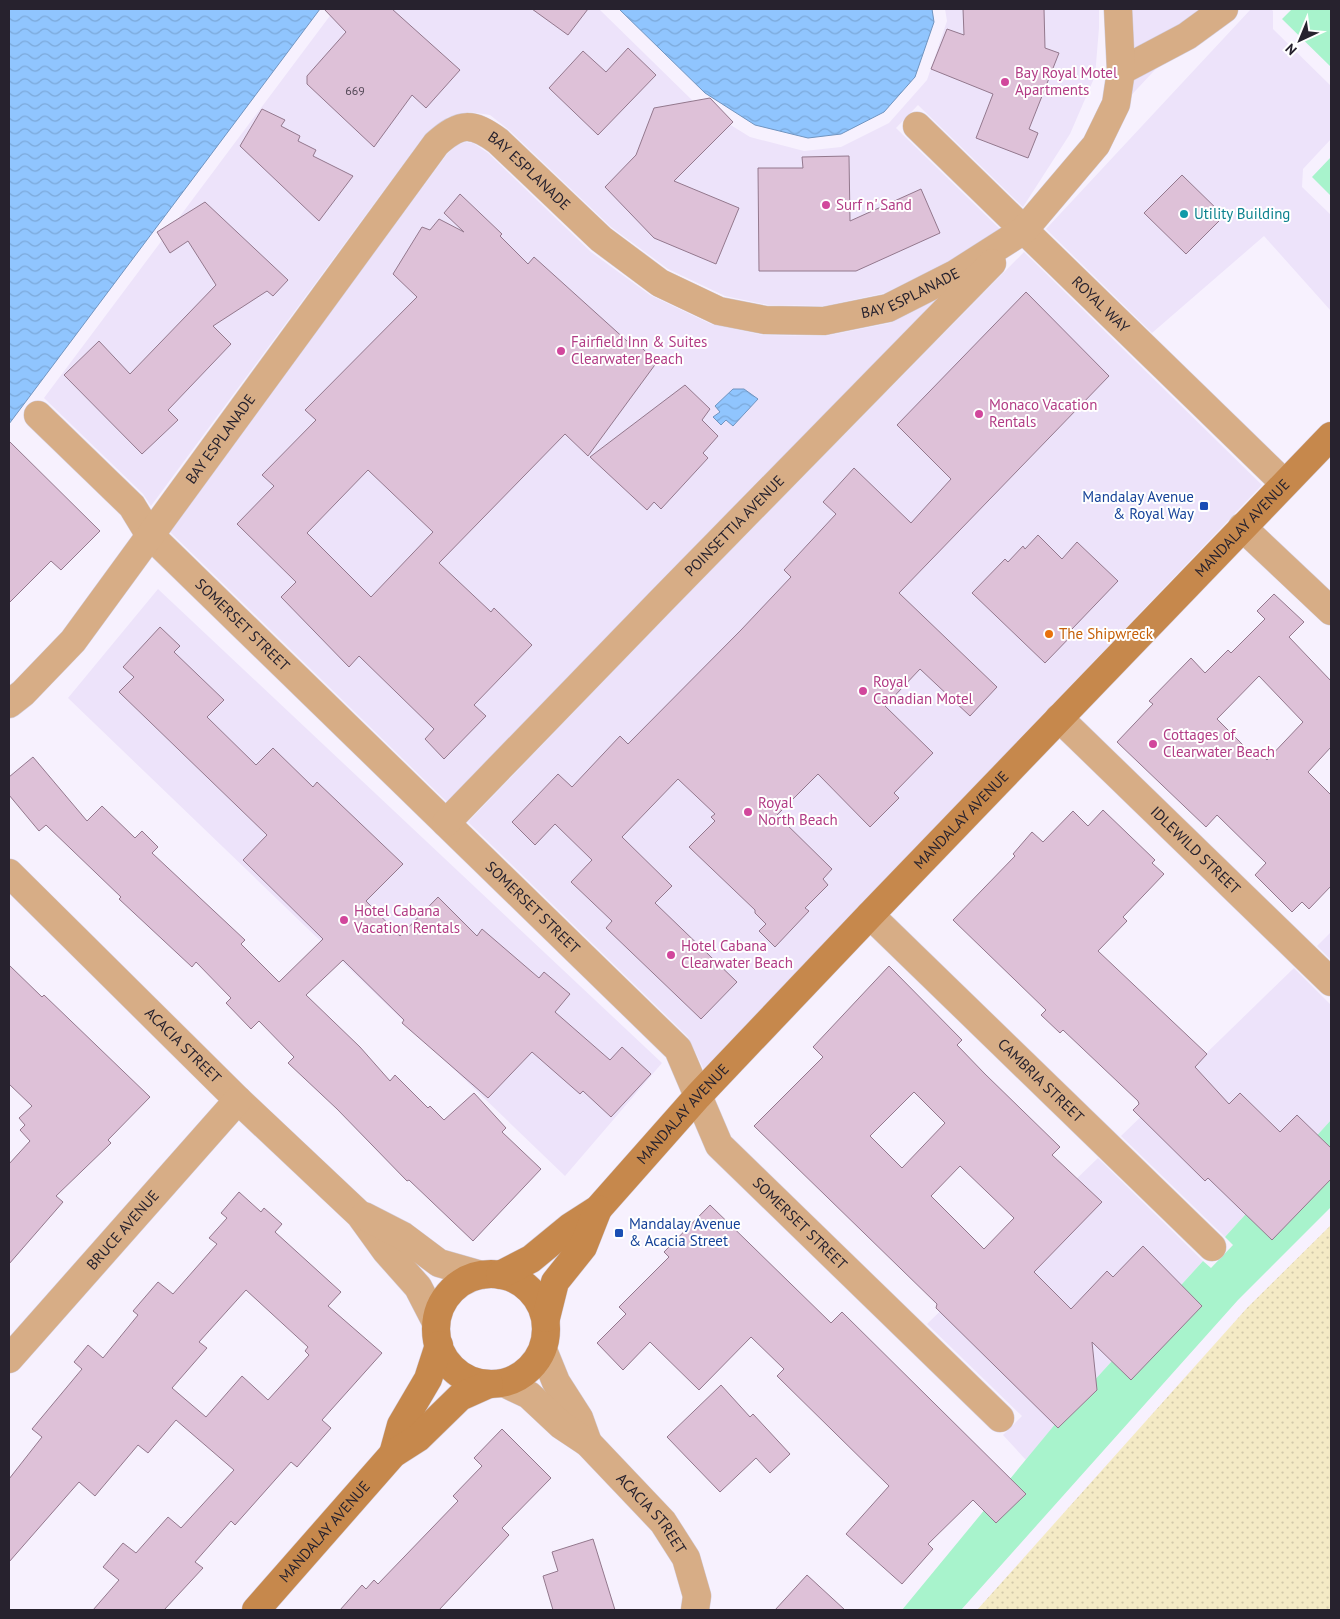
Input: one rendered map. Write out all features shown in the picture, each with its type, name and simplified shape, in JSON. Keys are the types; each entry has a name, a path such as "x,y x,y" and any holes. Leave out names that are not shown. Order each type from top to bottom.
{"street":[{"name":"BAY ESPLANADE","path":"9,704 23,693 73,641 149,534 436,144 451,131 466,127 480,128 492,137 600,239 660,283 719,311 765,320 824,321 888,308 955,274 1024,230 1096,145 1116,104 1121,71 1118,9"},
{"path":"1121,71 1187,36 1224,9"},
{"name":"ROYAL WAY","path":"917,126 1284,483"},
{"name":"POINSETTIA AVENUE","path":"446,824 662,599 1024,230"},
{"name":"SOMERSET STREET","path":"38,415 132,506 149,534 678,1049 719,1145 1000,1418"},
{"name":"MANDALAY AVENUE","path":"491,1275 531,1258 570,1227 598,1209 698,1096 1331,436"},
{"path":"1242,527 1331,611"},
{"name":"IDLEWILD STREET","path":"1059,718 1331,982"},
{"name":"ACACIA STREET","path":"9,873 238,1100 360,1215 386,1251 418,1287 437,1333"},
{"name":"CAMBRIA STREET","path":"870,915 1212,1247"},
{"name":"BRUCE AVENUE","path":"9,1359 238,1100"},
{"name":"MANDALAY AVENUE","path":"546,1318 555,1282 583,1247 598,1209"},
{"name":"ACACIA STREET","path":"360,1215 403,1236 440,1263 491,1275"},
{"path":"491,1275 516,1280 530,1290 540,1302 546,1318 547,1334 542,1350 533,1365 520,1377 496,1384 472,1381 458,1373 446,1360 437,1333 447,1296 462,1283 491,1275"},
{"name":"MANDALAY AVENUE","path":"393,1454 401,1426 428,1379 437,1333"},
{"name":"ACACIA STREET","path":"542,1350 556,1382 580,1418 588,1443"},
{"name":"MANDALAY AVENUE","path":"256,1610 393,1454 418,1438 460,1397 496,1384"},
{"name":"ACACIA STREET","path":"496,1384 529,1395 560,1425 588,1443 663,1522 686,1558 696,1603"}],"shaded area":[{"path":"335,9 599,9 695,103 750,137 804,151 841,147 889,123 927,80 947,21 945,9 1099,9 1099,28 1095,76 1070,134 1023,207 918,105 896,128 1000,229 949,261 885,293 824,306 768,305 725,296 668,269 611,227 509,130 490,115 469,112 448,117 424,136 151,506 143,494 44,398"},
{"path":"1129,9 1212,9 1108,120"},
{"path":"1251,9 1271,9 1273,11 1273,29 1331,86 1331,139 1303,169 1302,187 1331,215 1331,311 1264,236 1152,333 1046,229"},
{"path":"465,142 473,143 488,153 591,252 650,295 711,324 763,335 825,336 890,323 936,300 447,802 169,531 447,154 457,145"},
{"path":"1024,252 1262,485 704,1070 688,1037 468,822 673,609"},
{"path":"158,589 662,1063 565,1176 68,698"},
{"path":"1331,932 1331,960 1317,946"},
{"path":"1294,968 1331,1005 1331,1120 1225,1237 1121,1136"},
{"path":"1098,1158 1203,1261 1061,1417 1026,1460 1003,1435 1022,1416 927,1324"}],"sand":[{"path":"1331,1225 1331,1610 977,1610 1247,1308"}],"green space":[{"path":"1292,9 1331,9 1331,67 1282,19"},
{"path":"1331,157 1331,196 1312,177"},
{"path":"1331,1120 1331,1207 1238,1300 961,1610 902,1610 1061,1417 1203,1261 1211,1268 1233,1245 1225,1237"}],"water":[{"path":"9,9 320,9 9,424"},
{"path":"619,9 932,9 934,22 915,77 884,112 841,134 808,138 755,125 705,93"},
{"path":"733,389 744,389 758,399 733,426 726,420 721,425 713,417 720,412 715,406"}],"building":[{"path":"324,9 392,9 460,70 426,108 412,95 374,147 307,84 307,76 346,32"},
{"path":"532,9 588,9 568,35"},
{"name":"Bay Royal Motel Apartments","path":"963,9 1044,9 1045,48 1059,53 1029,129 1038,133 1028,158 976,138 993,94 931,69 947,29 964,35"},
{"path":"628,48 656,75 598,135 549,88 583,51 606,72"},
{"path":"710,98 733,122 674,181 739,208 716,264 654,238 605,187 636,155 654,108"},
{"path":"262,109 285,120 281,126 300,136 298,141 316,150 313,156 353,176 319,221 240,146"},
{"name":"Surf n' Sand","path":"849,156 850,221 921,189 940,233 856,271 759,271 758,168 803,168 802,157"},
{"name":"Utility Building","path":"1182,175 1224,216 1186,254 1144,213"},
{"path":"460,194 502,234 500,236 528,264 534,257 627,341 630,337 657,362 588,456 565,434 439,563 491,612 494,608 532,645 474,705 486,716 444,759 425,739 434,729 359,656 349,667 281,597 296,582 237,524 274,486 262,475 316,420 305,410 417,297 393,274 422,227 430,230 439,219 464,232 444,213","holes":["368,470 433,532 371,597 307,533"]},
{"path":"205,202 288,280 273,296 267,291 213,326 231,344 168,410 178,420 142,454 64,375 99,341 130,374 216,285 188,241 170,253 157,232"},
{"path":"1026,292 1109,376 899,593 997,687 970,716 920,669 885,706 933,753 894,793 899,798 870,827 818,774 777,815 832,869 823,879 828,885 805,908 809,911 775,947 759,931 766,924 755,913 755,910 689,847 715,821 711,817 715,814 678,779 622,837 672,886 655,903 737,982 701,1019 606,928 612,921 571,882 592,860 555,824 535,845 512,822 558,774 572,787 620,736 628,744 741,630 791,577 784,570 836,514 823,502 854,468 911,523 951,479 897,425"},
{"path":"685,385 710,409 702,420 718,436 703,453 708,458 661,509 654,502 647,510 590,457"},
{"path":"9,441 100,531 61,570 51,561 9,603"},
{"path":"1038,535 1062,559 1077,542 1118,581 1072,629 1075,632 1045,663 972,593 1005,559 1008,562 1023,546 1025,549"},
{"path":"1274,594 1304,622 1289,637 1331,681 1331,747 1308,772 1331,795 1331,886 1309,909 1302,902 1292,912 1255,875 1266,863 1217,815 1206,827 1117,742 1153,704 1149,701 1191,658 1205,673 1228,650 1231,653 1265,619 1257,611","holes":["1259,676 1303,722 1267,760 1261,753 1256,758 1217,719"]},
{"path":"160,627 180,646 174,652 224,700 207,717 256,765 273,748 313,787 317,782 403,864 366,901 400,936 438,897 477,936 482,929 539,978 544,972 570,994 555,1012 610,1060 622,1047 651,1074 611,1117 583,1091 580,1094 532,1052 488,1098 402,1023 404,1020 343,960 306,995 360,1047 390,1081 395,1075 428,1108 430,1106 444,1120 474,1093 506,1128 502,1132 541,1169 473,1241 409,1180 407,1181 337,1109 288,1063 294,1057 259,1021 251,1029 226,1003 231,998 196,962 192,967 119,899 121,897 46,825 39,831 9,795 9,777 33,757 87,821 102,806 135,838 142,831 158,847 152,853 245,940 241,944 279,982 323,939 243,860 267,835 119,692 134,677 123,667"},
{"path":"1103,810 1155,860 1152,863 1164,874 1123,917 1127,921 1098,951 1207,1054 1195,1067 1229,1104 1240,1093 1280,1132 1297,1115 1331,1148 1331,1179 1272,1240 1208,1178 1205,1181 1133,1110 1139,1104 1138,1101 1063,1030 1060,1033 1041,1015 1046,1010 953,920 1015,856 1013,854 1032,832 1043,842 1073,811 1088,826"},
{"path":"9,965 42,997 44,995 150,1097 108,1140 111,1143 56,1196 63,1202 9,1264 9,1164 30,1141 20,1130 25,1125 19,1118 32,1106 9,1084"},
{"path":"889,966 962,1040 957,1045 1060,1147 1052,1155 1102,1202 1034,1272 1071,1309 1107,1271 1113,1277 1143,1246 1202,1306 1131,1380 1092,1342 1097,1390 1058,1428 936,1308 937,1304 754,1126 823,1057 813,1047","holes":["914,1092 945,1123 902,1168 870,1136","960,1166 1014,1218 984,1249 931,1196"]},
{"path":"239,1192 261,1212 264,1208 282,1224 275,1232 341,1292 328,1306 382,1353 322,1420 331,1428 297,1467 291,1462 235,1525 231,1521 195,1562 203,1568 164,1610 93,1610 119,1580 103,1567 123,1543 136,1553 168,1517 181,1528 234,1470 176,1420 148,1453 138,1445 95,1496 79,1482 9,1562 9,1479 42,1437 32,1429 82,1369 74,1362 88,1345 103,1358 138,1315 133,1311 158,1282 173,1294 217,1244 209,1238 227,1218 221,1213","holes":["246,1290 308,1347 305,1351 309,1355 268,1400 242,1376 206,1417 172,1388 207,1348 199,1342"]},
{"path":"710,1205 831,1323 842,1312 1026,1494 996,1523 973,1500 928,1544 933,1549 902,1584 846,1534 889,1486 777,1376 784,1369 751,1337 699,1390 650,1342 623,1370 597,1343 626,1314 619,1307 669,1257 664,1252"},
{"path":"721,1385 750,1417 753,1414 790,1454 770,1473 756,1458 720,1492 667,1437"},
{"path":"502,1429 551,1478 502,1528 509,1535 439,1610 340,1610 362,1585 366,1589 374,1580 378,1584 458,1501 453,1496 482,1466 474,1458"},
{"path":"593,1539 615,1610 553,1610 543,1576 558,1571 552,1552"},
{"path":"807,1575 845,1610 775,1610"}],"place":[{"name":"Bay Royal Motel Apartments","path":"1005,82"},
{"name":"Surf n' Sand","path":"826,205"},
{"name":"Utility Building","path":"1184,214"},
{"name":"Fairfield Inn & Suites Clearwater Beach","path":"561,351"},
{"name":"Monaco Vacation Rentals","path":"979,414"},
{"name":"Mandalay Avenue & Royal Way","path":"1204,506"},
{"name":"The Shipwreck","path":"1049,634"},
{"name":"Royal Canadian Motel","path":"863,691"},
{"name":"Cottages of Clearwater Beach","path":"1153,744"},
{"name":"Royal North Beach","path":"748,812"},
{"name":"Hotel Cabana Vacation Rentals","path":"344,920"},
{"name":"Hotel Cabana Clearwater Beach","path":"671,955"},
{"name":"Mandalay Avenue & Acacia Street","path":"619,1233"}]}
